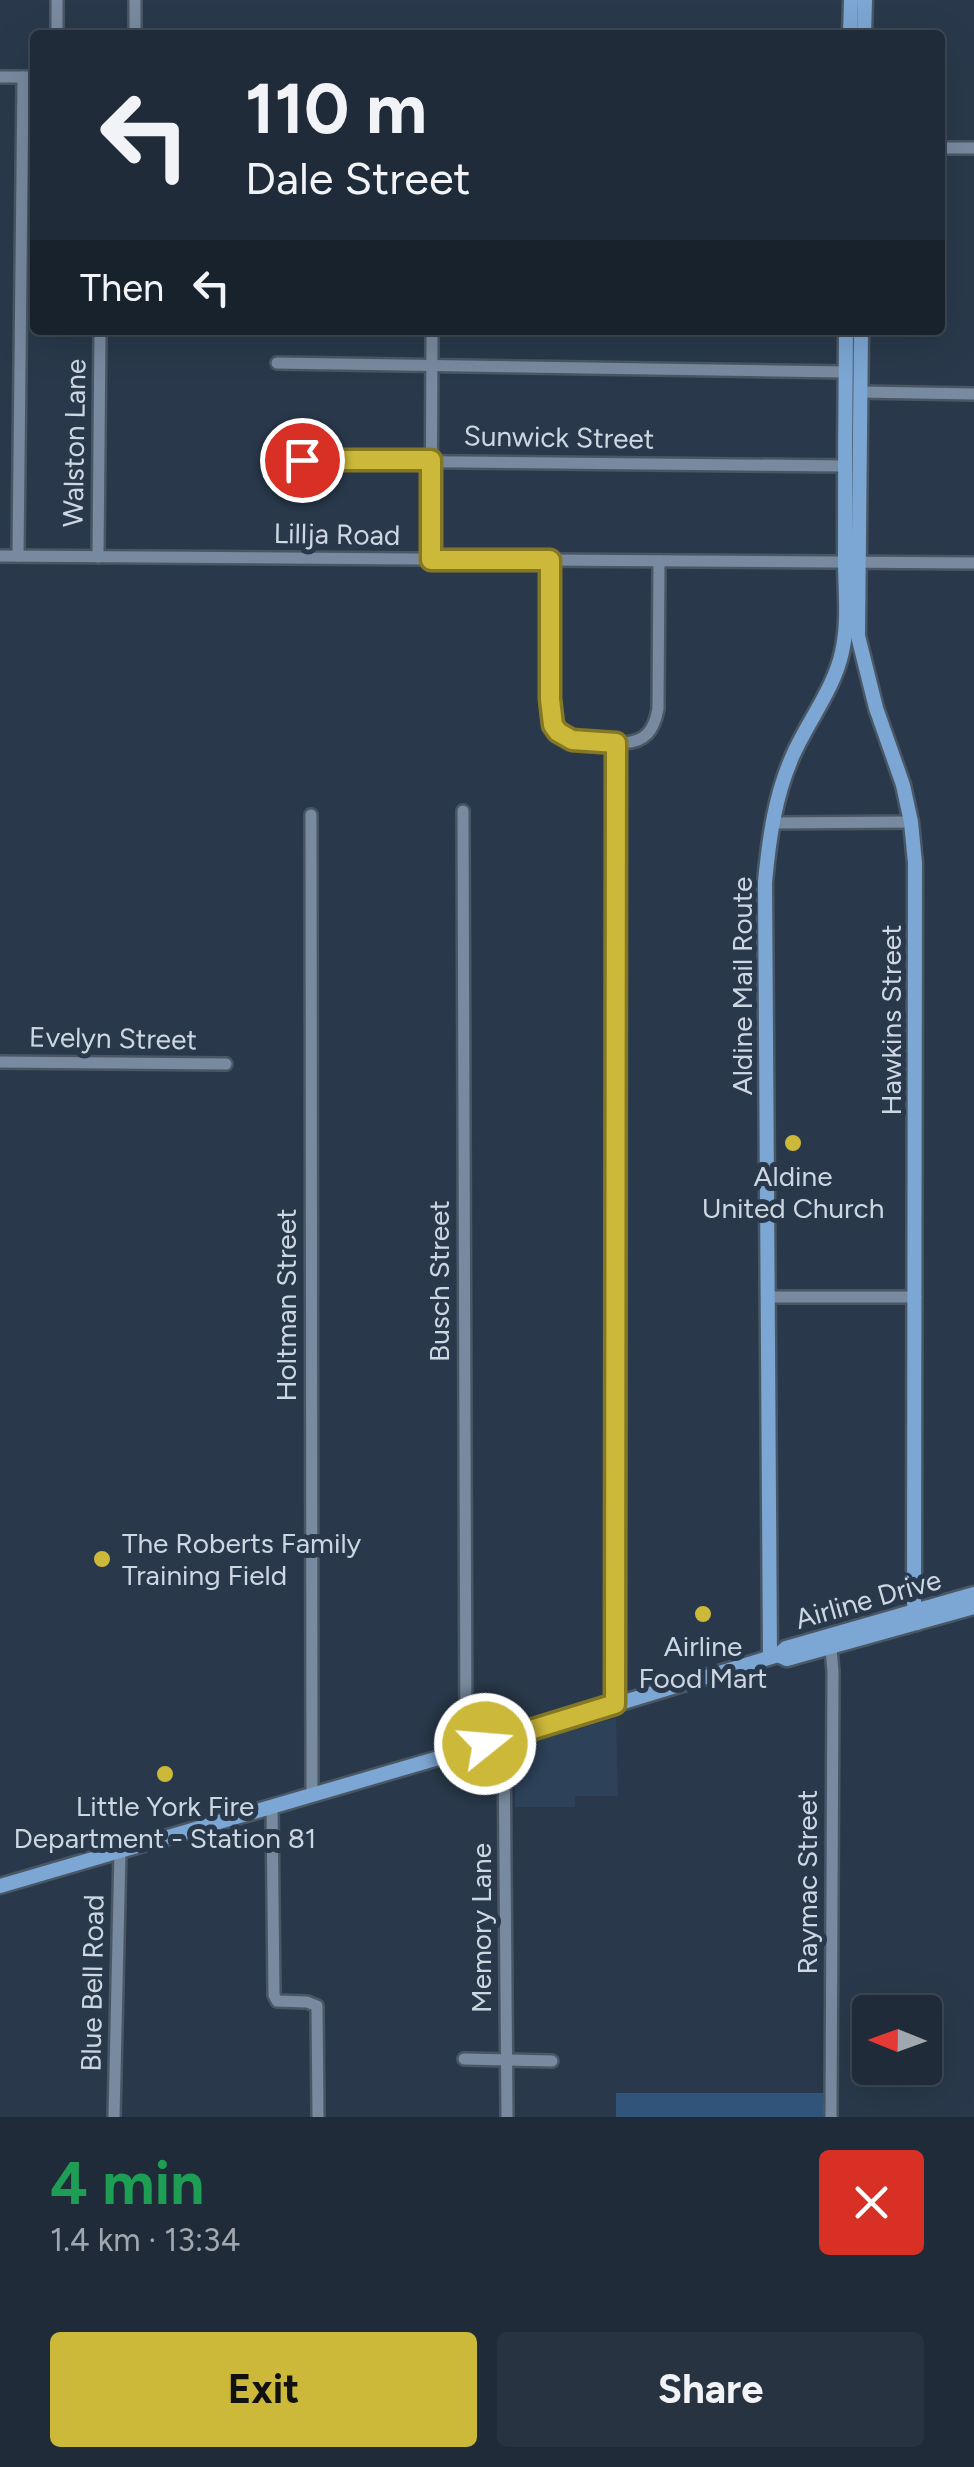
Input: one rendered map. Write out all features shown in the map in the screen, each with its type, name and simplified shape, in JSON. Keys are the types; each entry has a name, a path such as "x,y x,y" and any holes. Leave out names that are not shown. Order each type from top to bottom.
{"main road":[{"path":"850,30 851,0"},
{"path":"864,0 864,30"},
{"name":"Aldine Mail Route","path":"846,335 846,466 859,616"},
{"name":"Aldine Mail Route","path":"774,1656 765,882 777,800 792,756 836,674 842,653 852,563 861,335"},
{"name":"Hawkins Street","path":"859,616 858,636 864,664 903,785 916,900 916,1618"},
{"path":"916,1576 928,1592 938,1597 967,1596"},
{"name":"Airline Drive","path":"774,1656 787,1660 831,1648 967,1596"},
{"name":"Airline Drive","path":"0,1886 466,1750 774,1656 786,1648 974,1607"}],"street":[{"path":"57,0 57,30"},
{"path":"134,30 135,0"},
{"path":"0,77 29,77 18,556"},
{"path":"945,148 974,148"},
{"name":"Walston Lane","path":"98,557 100,335"},
{"path":"431,560 432,335"},
{"path":"276,363 845,372"},
{"path":"860,392 974,394"},
{"name":"Sunwick Street","path":"270,460 846,466"},
{"name":"Lillja Road","path":"0,556 974,563"},
{"path":"550,560 553,725 572,740 616,743 634,742 655,725 659,562"},
{"path":"615,1704 616,743"},
{"name":"Busch Street","path":"463,812 466,1750"},
{"name":"Holtman Street","path":"311,816 312,1795"},
{"path":"772,823 910,822"},
{"name":"Evelyn Street","path":"0,1062 226,1064"},
{"path":"768,1297 916,1297"},
{"name":"Raymac Street","path":"831,1648 831,2117"},
{"name":"Memory Lane","path":"504,1738 506,2117"},
{"path":"272,1806 274,1996 277,2001 317,2006 318,2117"},
{"name":"Blue Bell Road","path":"114,2117 120,1851"},
{"path":"464,2059 552,2061"}],"shaded area":[{"path":"616,1718 618,1796 575,1796 575,1807 515,1807 515,1747"},
{"path":"616,2093 825,2093 825,2117 616,2117"}],"place":[{"name":"Aldine United Church","path":"793,1143"},
{"name":"The Roberts Family Training Field","path":"102,1559"},
{"name":"Airline Food Mart","path":"703,1614"},
{"name":"Little York Fire Department - Station 81","path":"165,1774"}],"route":[{"path":"302,460 431,460 431,560 550,560 550,718 564,737 581,742 616,743 615,1704 485,1744"}]}
